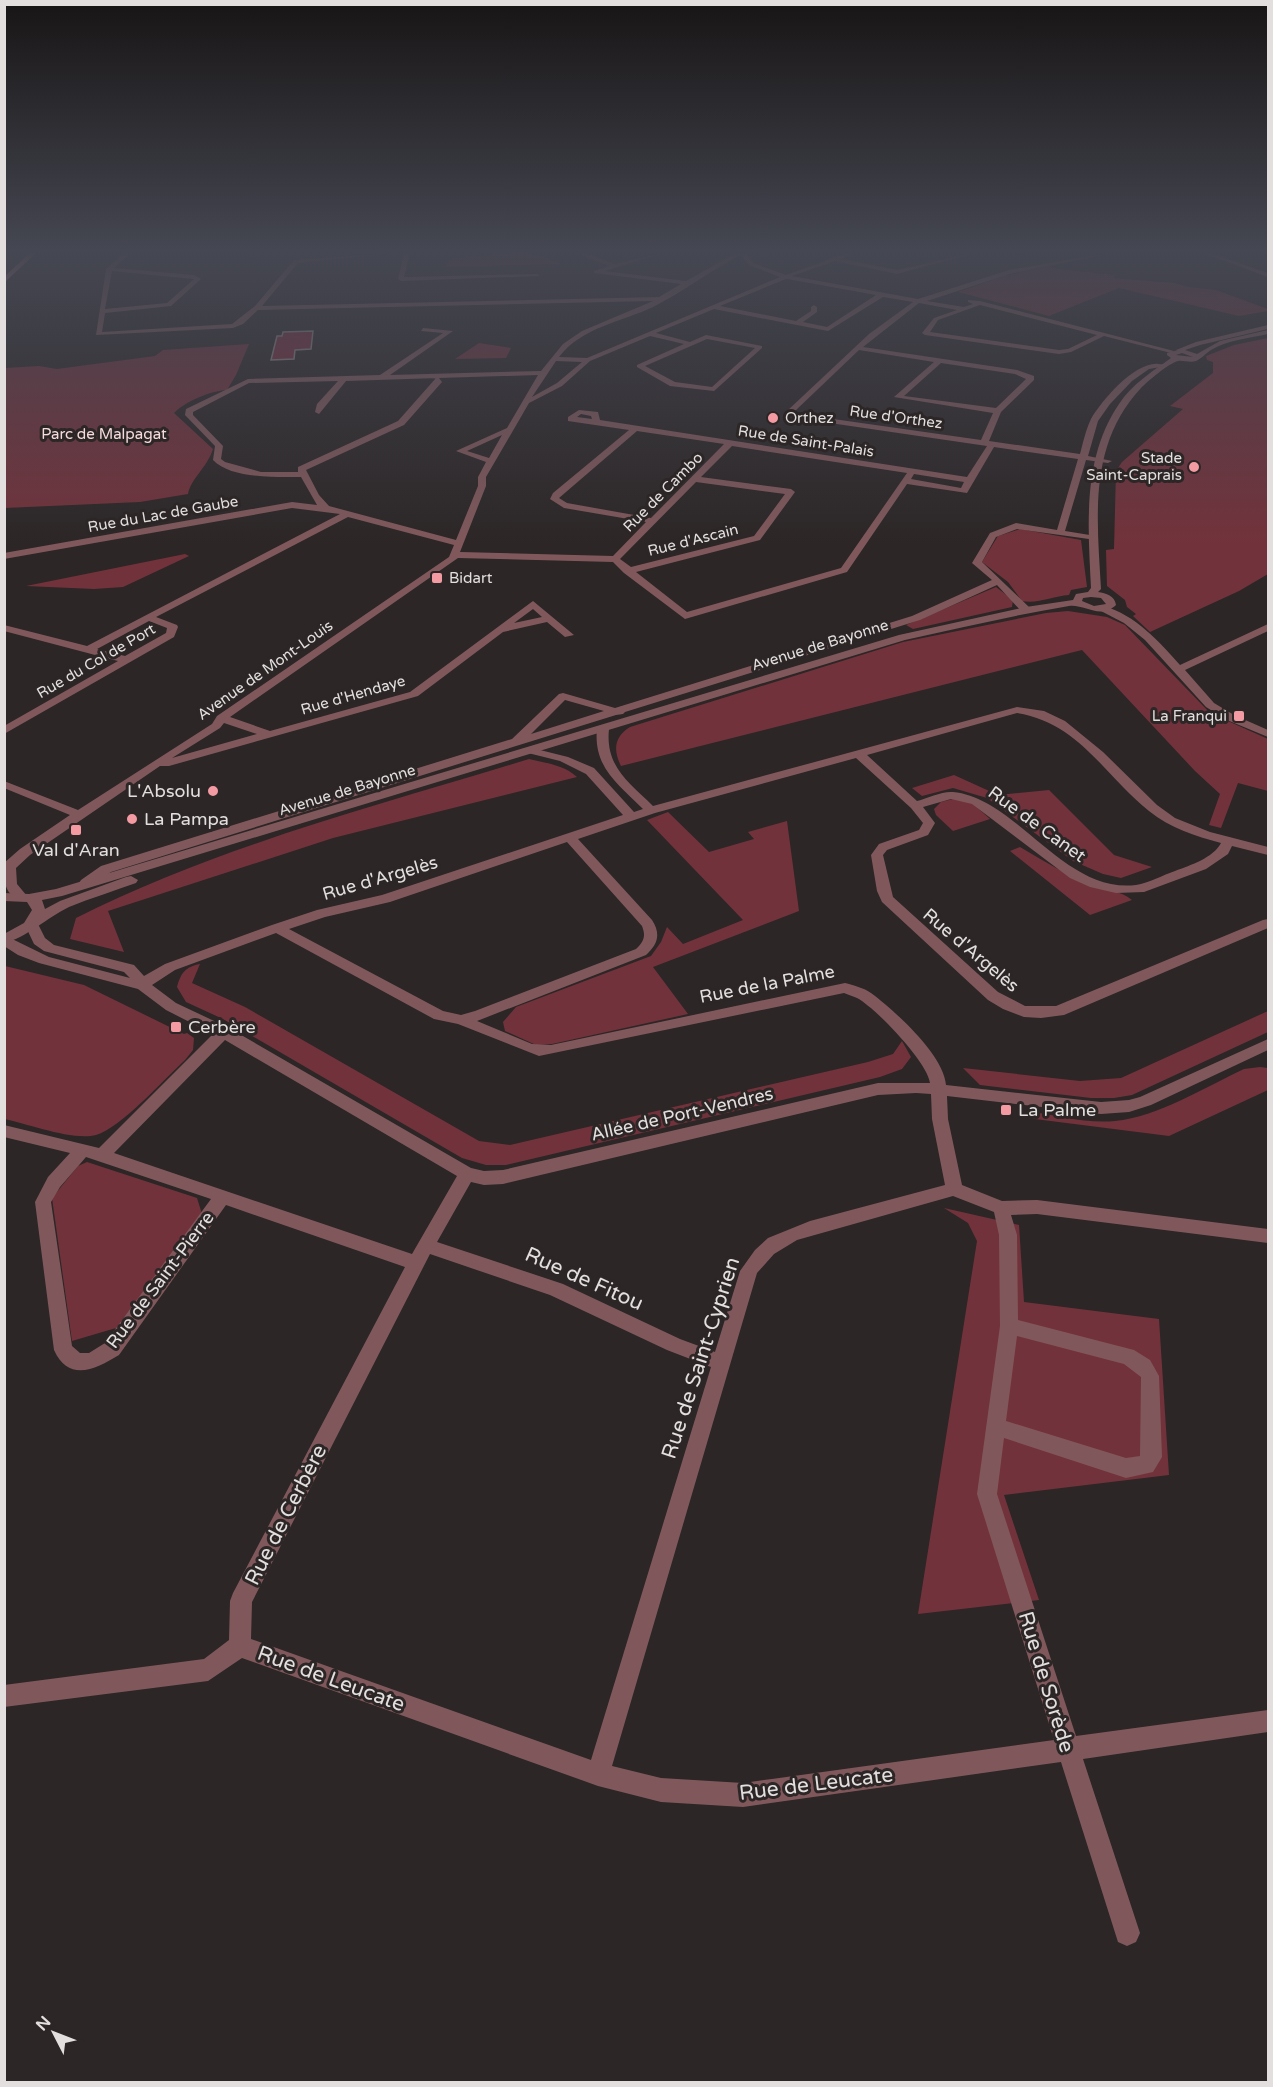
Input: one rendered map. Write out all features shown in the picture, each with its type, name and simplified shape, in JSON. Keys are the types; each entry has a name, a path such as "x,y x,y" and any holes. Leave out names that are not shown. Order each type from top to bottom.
{"street":[{"path":"381,378 422,350"},
{"name":"Avenue de Mont-Louis","path":"35,922 39,914 38,904 24,897 10,885 7,869 25,852 145,770 216,726 221,718 423,581 457,549 482,486 482,477 490,461 540,377 561,350"},
{"path":"526,401 539,396 561,382 588,360 611,350"},
{"path":"676,350 639,366 673,384 714,390 756,350"},
{"name":"Rue d'Orthez","path":"855,350 791,411 796,416 1108,461"},
{"path":"874,350 1017,372 1031,378 998,411 988,444 964,491 906,482"},
{"path":"1053,350 1068,350"},
{"path":"1167,350 1192,359 1205,350"},
{"path":"1091,594 1096,589 1092,494 1107,428 1116,411 1144,381 1182,350"},
{"path":"1177,353 1188,350"},
{"path":"555,359 588,360"},
{"path":"940,360 898,397 998,411"},
{"path":"1060,533 1094,421 1107,402 1129,379 1147,366 1162,366"},
{"path":"304,474 261,476 222,464 217,460 219,446 189,415 189,411 248,381 540,377"},
{"path":"239,386 381,378 540,377 561,382"},
{"path":"326,508 319,503 301,469 402,423 439,380"},
{"path":"319,412 320,406 342,381"},
{"name":"Rue de Saint-Palais","path":"596,422 969,480"},
{"path":"636,428 554,499 564,505 653,521"},
{"path":"490,461 460,451 510,429"},
{"name":"Rue de Cambo","path":"615,559 730,443"},
{"path":"615,559 685,616 831,575 844,570 912,471"},
{"name":"Rue d'Ascain","path":"627,571 757,537 791,492 694,479"},
{"name":"Rue du Lac de Gaube","path":"4,556 292,504 326,508 457,549 615,559"},
{"name":"Rue du Col de Port","path":"88,650 346,514"},
{"path":"1026,610 977,563 993,535 1016,526 1093,538"},
{"name":"Avenue de Bayonne","path":"4,897 44,896 202,848 517,742 916,618 998,581"},
{"path":"1104,609 1111,602 1104,596 1091,594 1079,596 1077,602 1085,607 1104,609 1123,616 1133,624 1179,669 1209,704 1226,716 1269,734"},
{"name":"Avenue de Bayonne","path":"5,939 72,902 202,848 249,837 903,637 1026,610 1077,602"},
{"name":"Rue d'Hendaye","path":"145,770 414,694 533,604 569,635"},
{"name":"Rue du Col de Port","path":"4,731 170,635 173,627 148,617"},
{"name":"Rue d'Hendaye","path":"497,631 550,618"},
{"path":"1179,669 1269,627"},
{"path":"4,628 127,660"},
{"name":"Avenue de Bayonne","path":"517,742 563,696 619,712"},
{"name":"Rue d'Argelès","path":"142,984 170,968 322,913 385,899 651,810 1010,711 1033,710 1051,716 1065,725 1173,822 1269,851"},
{"path":"619,712 627,722"},
{"path":"221,718 270,735"},
{"path":"603,729 600,747 608,767 651,810"},
{"path":"532,751 564,759 590,771 631,816"},
{"name":"Rue d'Argelès","path":"858,753 915,804 927,818 928,828 919,835 883,848 878,855 881,880 887,899 993,996 1013,1008 1036,1014 1059,1011 1269,923"},
{"path":"4,784 80,815"},
{"name":"Rue de Canet","path":"915,804 951,795 976,801 1075,875 1095,884 1116,889 1138,889 1201,866 1223,851 1229,839"},
{"path":"461,1020 641,952 649,945 652,930 647,923 569,837"},
{"name":"Allée de Port-Vendres","path":"35,922 39,941 49,948 129,968 137,974 142,984 182,1014 224,1032 467,1173 484,1178 502,1177 878,1089 916,1087 1101,1108 1129,1106 1145,1101 1269,1044"},
{"name":"Rue de la Palme","path":"277,928 439,1016 461,1020 539,1051 845,988 864,995 906,1034 936,1071 940,1119 954,1189"},
{"name":"Allée de Port-Vendres","path":"5,939 35,957 50,962 123,983 142,984"},
{"path":"4,1131 102,1155 224,1032"},
{"name":"Rue de Saint-Pierre","path":"83,1150 54,1182 43,1202 63,1350 77,1362 92,1361 112,1348 222,1197"},
{"name":"Rue de Saint-Pierre","path":"102,1155 416,1263"},
{"name":"Rue de Cerbère","path":"240,1646 242,1601 416,1263 467,1173"},
{"path":"954,1189 1001,1208 1037,1207 1269,1236"},
{"name":"Rue de Saint-Cyprien","path":"598,1774 720,1362 749,1271 758,1256 769,1245 787,1235 954,1189"},
{"name":"Rue de Sorède","path":"1001,1208 1008,1235 1010,1326 998,1427 987,1494 1067,1751 1127,1933"},
{"name":"Rue de Fitou","path":"426,1245 511,1271 597,1307 700,1356 720,1362"},
{"path":"998,1427 1126,1468 1146,1465 1152,1457 1150,1376 1147,1368 1139,1361 1127,1356 1010,1326"},
{"path":"4,1696 208,1670 240,1646"},
{"name":"Rue de Leucate","path":"240,1646 598,1774 661,1790 743,1795 1269,1721"}],"green space":[{"name":"Parc de Malpagat","path":"162,350 246,350 227,390 199,397 174,413 213,449 192,483 188,494 140,502 5,508 5,368 39,366 57,369 155,356"},
{"path":"468,350 510,350 506,358 455,359"},
{"name":"Stade Saint-Caprais","path":"1220,350 1268,350 1268,574 1239,591 1150,632 1133,616 1136,614 1127,607 1125,600 1107,586 1106,550 1114,549 1116,471 1122,462 1183,409 1170,406 1213,373 1213,362 1207,360 1206,356"},
{"path":"1020,529 1081,540 1087,587 1071,590 1069,595 1022,601 1008,582 982,562 998,536"},
{"path":"185,554 189,556 123,587 94,589 26,586"},
{"path":"996,587 1013,600 1012,607 913,629 906,625"},
{"path":"1068,611 1107,617 1125,625 1210,713 1268,739 1268,791 1238,783 1221,828 1209,825 1220,794 1195,771 1082,650 621,766 618,760 616,744 621,735 630,727 903,642 1046,613"},
{"path":"529,759 561,767 577,777 333,838 108,911 124,952 70,939 76,918 186,869 299,829"},
{"path":"954,775 998,795 1049,790 1114,855 1152,867 1121,878 1103,874 1073,861 987,798 953,788 922,796 912,788"},
{"path":"953,799 972,803 990,819 953,831 936,815 934,809 941,802"},
{"path":"668,812 709,852 754,839 748,832 787,821 799,911 653,967 688,1014 552,1044 536,1045 505,1031 503,1022 516,1007 651,956 661,942 667,927 683,944 743,920 647,820"},
{"path":"1020,847 1073,877 1123,894 1132,900 1090,915 1010,851"},
{"path":"200,964 192,983 245,1007 479,1141 510,1145 868,1062 893,1054 902,1041 911,1057 902,1069 880,1077 506,1165 486,1165 462,1158 223,1019 186,1002 177,987 182,974 187,969"},
{"path":"5,966 84,985 184,1034 187,1033 194,1038 193,1050 130,1113 106,1131 96,1135 63,1134 5,1119"},
{"path":"1268,1011 1268,1032 1132,1095 1091,1098 980,1085 963,1068 1080,1081 1121,1078"},
{"path":"1268,1068 1268,1090 1169,1136 1027,1118 1027,1111 1104,1122 1131,1118 1164,1108 1244,1069"},
{"path":"87,1162 197,1198 202,1214 116,1328 72,1341 52,1198 78,1166"},
{"path":"944,1208 1019,1225 1024,1302 1159,1319 1169,1475 1004,1495 1039,1600 918,1614 977,1241 968,1223"}],"building":[{"path":"273,350 295,350 294,359 271,360"}],"place":[{"name":"Orthez","path":"773,418"},
{"name":"Stade Saint-Caprais","path":"1194,467"},
{"name":"Bidart","path":"437,578"},
{"name":"La Franqui","path":"1239,716"},
{"name":"L'Absolu","path":"213,791"},
{"name":"La Pampa","path":"132,819"},
{"name":"Val d'Aran","path":"76,830"},
{"name":"Cerbère","path":"176,1027"},
{"name":"La Palme","path":"1006,1110"}]}
